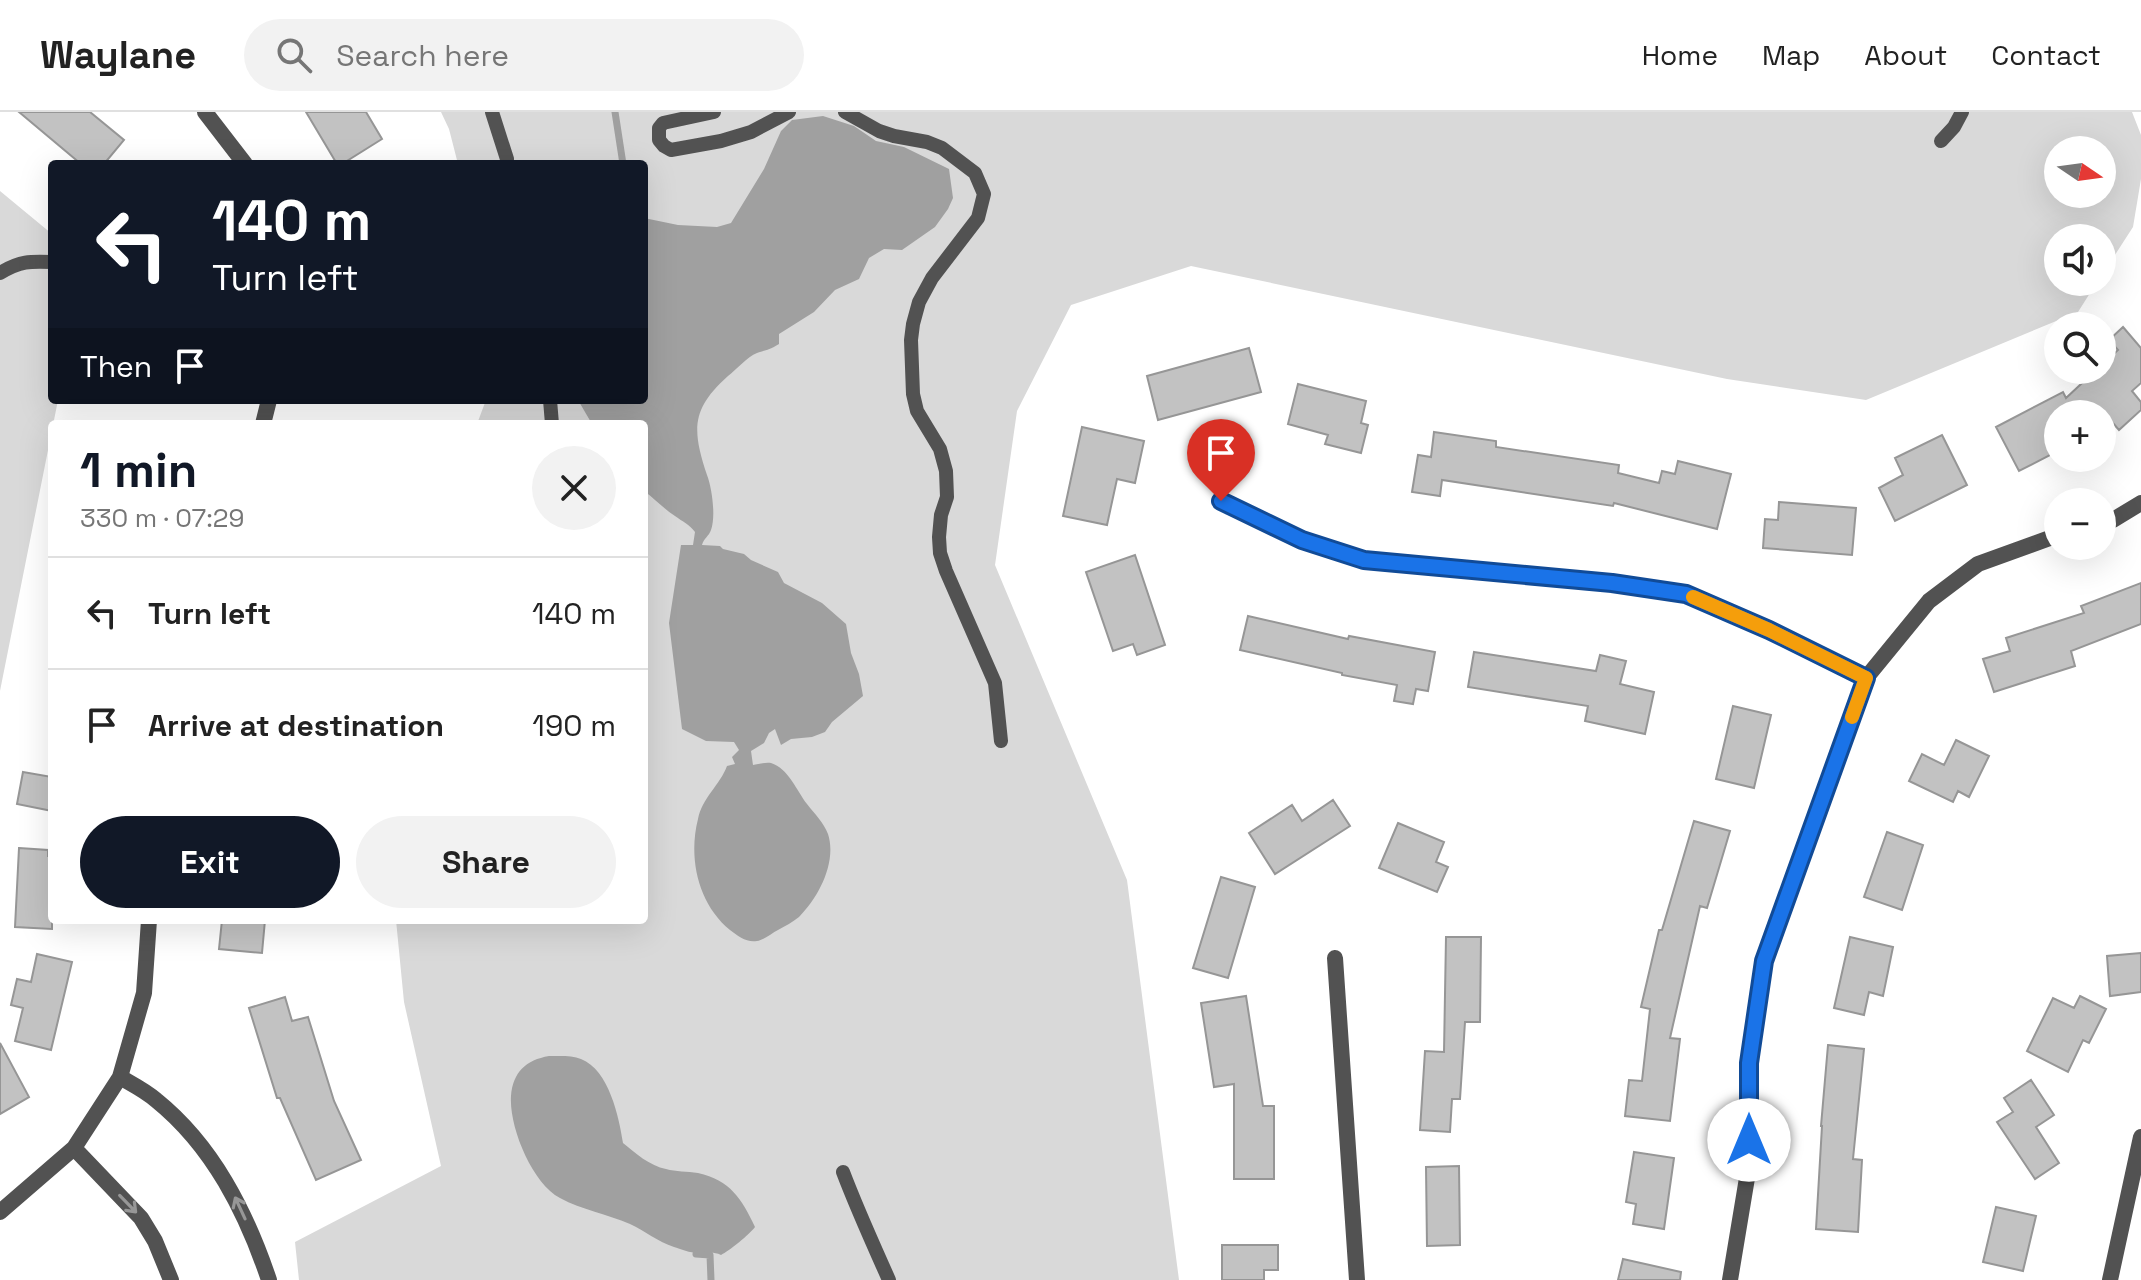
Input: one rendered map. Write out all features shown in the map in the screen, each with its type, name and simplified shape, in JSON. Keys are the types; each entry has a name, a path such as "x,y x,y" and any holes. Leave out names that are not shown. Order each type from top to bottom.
{"street":[{"path":"205,112 242,160"},
{"path":"1221,501 1302,540 1364,560 1612,583 1686,594 1769,630 1866,678"},
{"path":"2116,518 2141,503"},
{"path":"1730,1280 1749,1166 1749,1063 1764,961 1866,678 1929,601 1978,564 2044,539"},
{"path":"0,1212 74,1148 120,1077 144,993 149,924"},
{"path":"1335,958 1357,1280"},
{"path":"120,1077 155,1098 194,1135 233,1191 269,1280"},
{"path":"2110,1280 2141,1137"},
{"path":"74,1148 141,1218 155,1241 171,1280"}],"lane":[{"path":"492,112 509,160"},
{"path":"714,112 663,123 658,132 659,140 671,150 721,141 751,132 789,112"},
{"path":"845,112 879,131 942,148 975,173 984,194 978,218 932,278 919,302 913,324 911,367 917,411 940,449 946,471 947,497 941,515 940,553 995,683 1001,741"},
{"path":"1941,141 1962,112"},
{"path":"0,273 14,264 48,262"},
{"path":"843,1172 864,1228 889,1280"}],"shaded area":[{"path":"441,112 2132,112 2141,135 2141,179 2133,227 2116,253 2116,224 2044,224 2044,296 2088,296 2078,312 2044,312 2044,326 1866,400 1727,379 1191,266 1071,305 1017,411 995,565 1127,880 1179,1280 299,1280 295,1242 441,1166 404,1002 396,924 648,924 648,420 478,420 484,404 648,404 648,160 457,160"},
{"path":"823,116 854,126 876,141 904,147 949,169 953,198 935,227 902,250 884,249 869,258 859,279 835,290 814,312 779,334 779,344 742,363 707,399 698,421 699,445 713,510 711,530 702,545 720,546 744,554 778,572 784,583 822,603 846,624 863,696 832,722 825,732 791,739 781,745 775,729 764,743 751,751 753,765 771,763 787,775 824,826 830,845 824,878 806,909 792,922 753,941 739,937 719,919 703,894 695,864 695,834 700,811 727,766 735,764 732,757 739,750 734,742 706,741 682,729 669,623 681,545 693,545 695,532 648,494 648,420 590,420 580,404 648,404 648,219 678,225 717,227 731,223 764,169 781,131 792,120"},
{"path":"0,191 48,231 48,404 57,404 54,420 48,420 48,450 0,691"},
{"path":"549,1056 574,1057 591,1065 611,1095 623,1143 654,1165 719,1180 734,1192 755,1227 721,1255 692,1252 662,1242 630,1224 568,1202 550,1191 524,1153 511,1109 512,1088 522,1068"}],"building":[{"path":"19,112 90,112 124,140 107,160 76,160"},
{"path":"306,112 366,112 382,139 348,160 335,160"},
{"path":"2123,327 2141,348 2141,383 2132,391 2141,402 2141,410 2119,430 2116,427 2116,400 2048,400 2063,392 2066,398 2081,384 2116,384 2116,334"},
{"path":"1249,348 1261,392 1158,420 1147,376"},
{"path":"1298,384 1366,401 1361,423 1368,425 1361,453 1325,444 1328,435 1288,424"},
{"path":"2044,402 2044,458 2019,471 1996,427"},
{"path":"1082,427 1144,441 1135,483 1117,479 1107,525 1063,516"},
{"path":"1434,432 1496,441 1496,447 1619,465 1618,473 1659,483 1662,471 1675,474 1678,461 1731,474 1717,529 1614,503 1613,506 1442,480 1440,496 1412,492 1418,455 1431,457"},
{"path":"1942,435 1967,485 1895,521 1879,488 1903,475 1895,458"},
{"path":"1779,502 1856,508 1852,555 1763,548 1765,519 1778,520"},
{"path":"1135,555 1165,645 1137,655 1133,644 1113,651 1086,572"},
{"path":"2141,583 2141,624 2071,651 2075,666 1994,692 1983,659 2010,651 2006,638 2084,613 2081,606"},
{"path":"1248,616 1348,639 1349,636 1435,652 1428,691 1416,689 1413,704 1394,701 1397,685 1240,650"},
{"path":"1474,652 1596,671 1600,655 1626,661 1620,684 1654,692 1645,734 1585,721 1588,706 1468,687"},
{"path":"1733,706 1771,715 1754,788 1716,779"},
{"path":"1956,740 1989,756 1969,797 1958,791 1953,802 1909,781 1922,754 1944,765"},
{"path":"23,772 48,776 48,810 17,804"},
{"path":"1333,800 1350,826 1275,874 1249,833 1292,805 1302,821"},
{"path":"1694,821 1730,831 1707,908 1700,906 1670,1038 1680,1039 1670,1121 1625,1116 1629,1080 1642,1081 1650,1009 1641,1007 1659,930 1662,930"},
{"path":"1398,823 1444,842 1436,862 1448,867 1437,892 1379,868"},
{"path":"1887,832 1923,845 1902,910 1864,897"},
{"path":"19,848 48,850 48,924 52,924 52,929 15,927"},
{"path":"1221,877 1255,887 1228,978 1193,968"},
{"path":"222,924 265,924 262,953 219,949"},
{"path":"1446,937 1481,937 1480,1022 1465,1022 1460,1099 1452,1099 1450,1132 1420,1130 1425,1051 1444,1052"},
{"path":"1850,937 1893,947 1883,996 1869,992 1864,1015 1834,1008"},
{"path":"2141,953 2141,992 2110,996 2107,956"},
{"path":"37,954 72,962 51,1050 15,1041 23,1008 11,1005 17,979 31,982"},
{"path":"1246,996 1263,1106 1274,1106 1274,1179 1234,1179 1234,1084 1214,1087 1201,1003"},
{"path":"2080,996 2106,1009 2089,1043 2083,1040 2068,1072 2027,1051 2053,998 2074,1008"},
{"path":"285,997 292,1021 308,1017 334,1101 361,1160 316,1180 280,1098 277,1098 249,1008"},
{"path":"0,1043 29,1097 0,1114"},
{"path":"1828,1045 1864,1049 1853,1159 1862,1160 1858,1232 1816,1229"},
{"path":"2031,1080 2054,1115 2036,1127 2059,1163 2035,1179 1997,1122 2013,1112 2004,1098"},
{"path":"1634,1152 1674,1158 1664,1229 1633,1224 1636,1204 1626,1202"},
{"path":"1459,1166 1460,1245 1427,1246 1426,1167"},
{"path":"1996,1207 2036,1216 2023,1271 1983,1262"},
{"path":"1222,1245 1278,1245 1278,1270 1264,1270 1264,1280 1222,1280"},
{"path":"1623,1259 1681,1272 1680,1280 1618,1280"}],"waterway":[{"path":"615,112 622,160"},
{"path":"696,1254 710,1255 711,1280"}],"slow traffic":[{"path":"1693,597 1866,678 1852,717"}],"route":[{"path":"1221,501 1302,540 1364,560 1612,583 1686,594 1769,630 1866,678 1764,961 1749,1063 1749,1140"}]}
